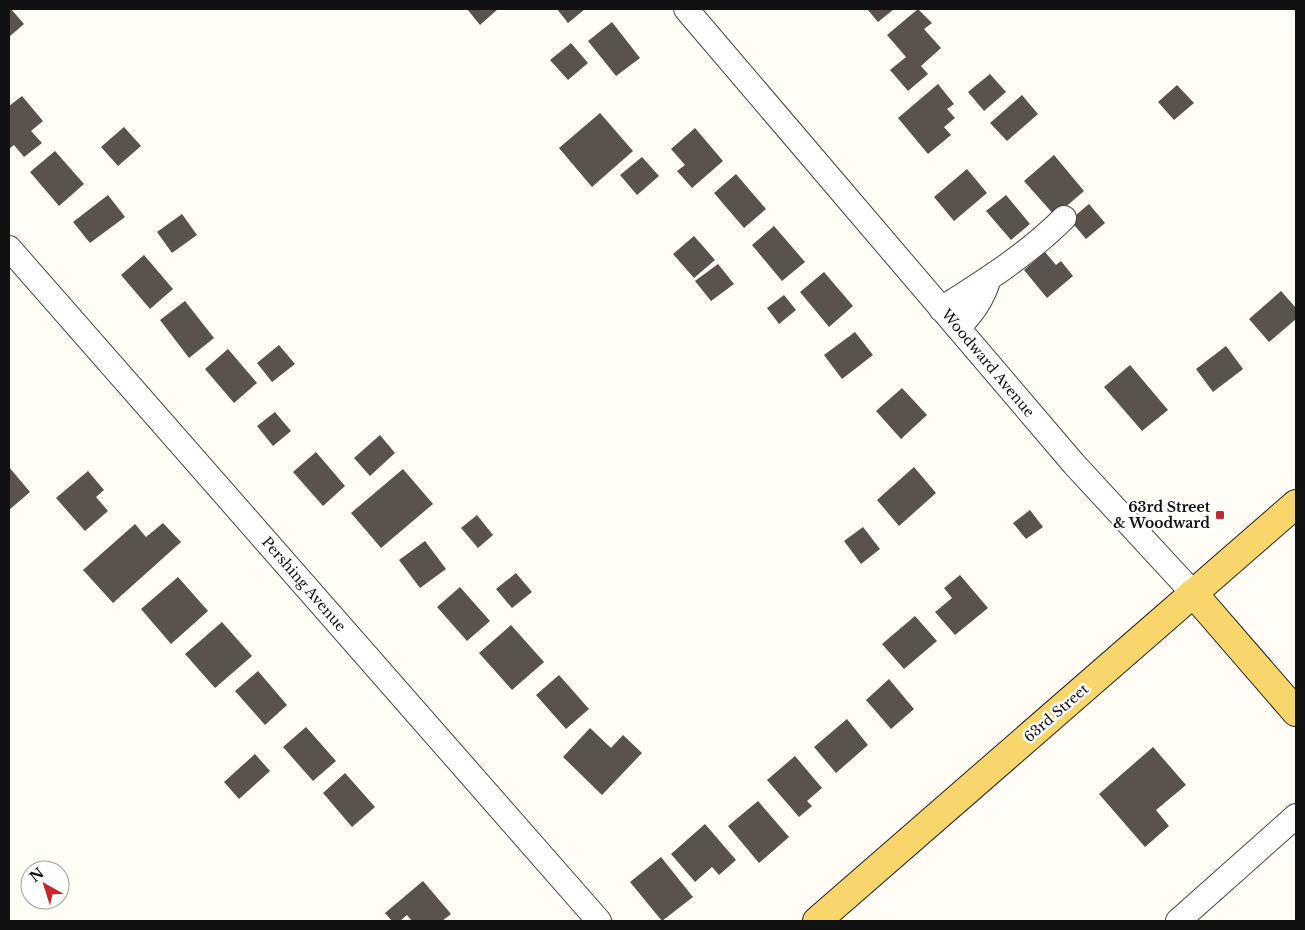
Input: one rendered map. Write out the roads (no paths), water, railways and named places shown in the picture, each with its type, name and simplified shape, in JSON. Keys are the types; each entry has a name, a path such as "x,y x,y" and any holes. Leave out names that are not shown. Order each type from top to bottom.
{"main road":[{"name":"63rd Street","path":"817,921 1296,504"},
{"name":"Woodward Avenue","path":"1193,593 1296,712"}],"street":[{"name":"Woodward Avenue","path":"686,9 1074,464 1193,593"},
{"path":"941,309 989,278 1047,235 1064,218"},
{"name":"Pershing Avenue","path":"9,248 599,921"},
{"path":"958,328 974,312 984,295 989,278"},
{"path":"1178,921 1296,816"}],"place":[{"name":"63rd Street & Woodward","path":"1220,515"}]}
